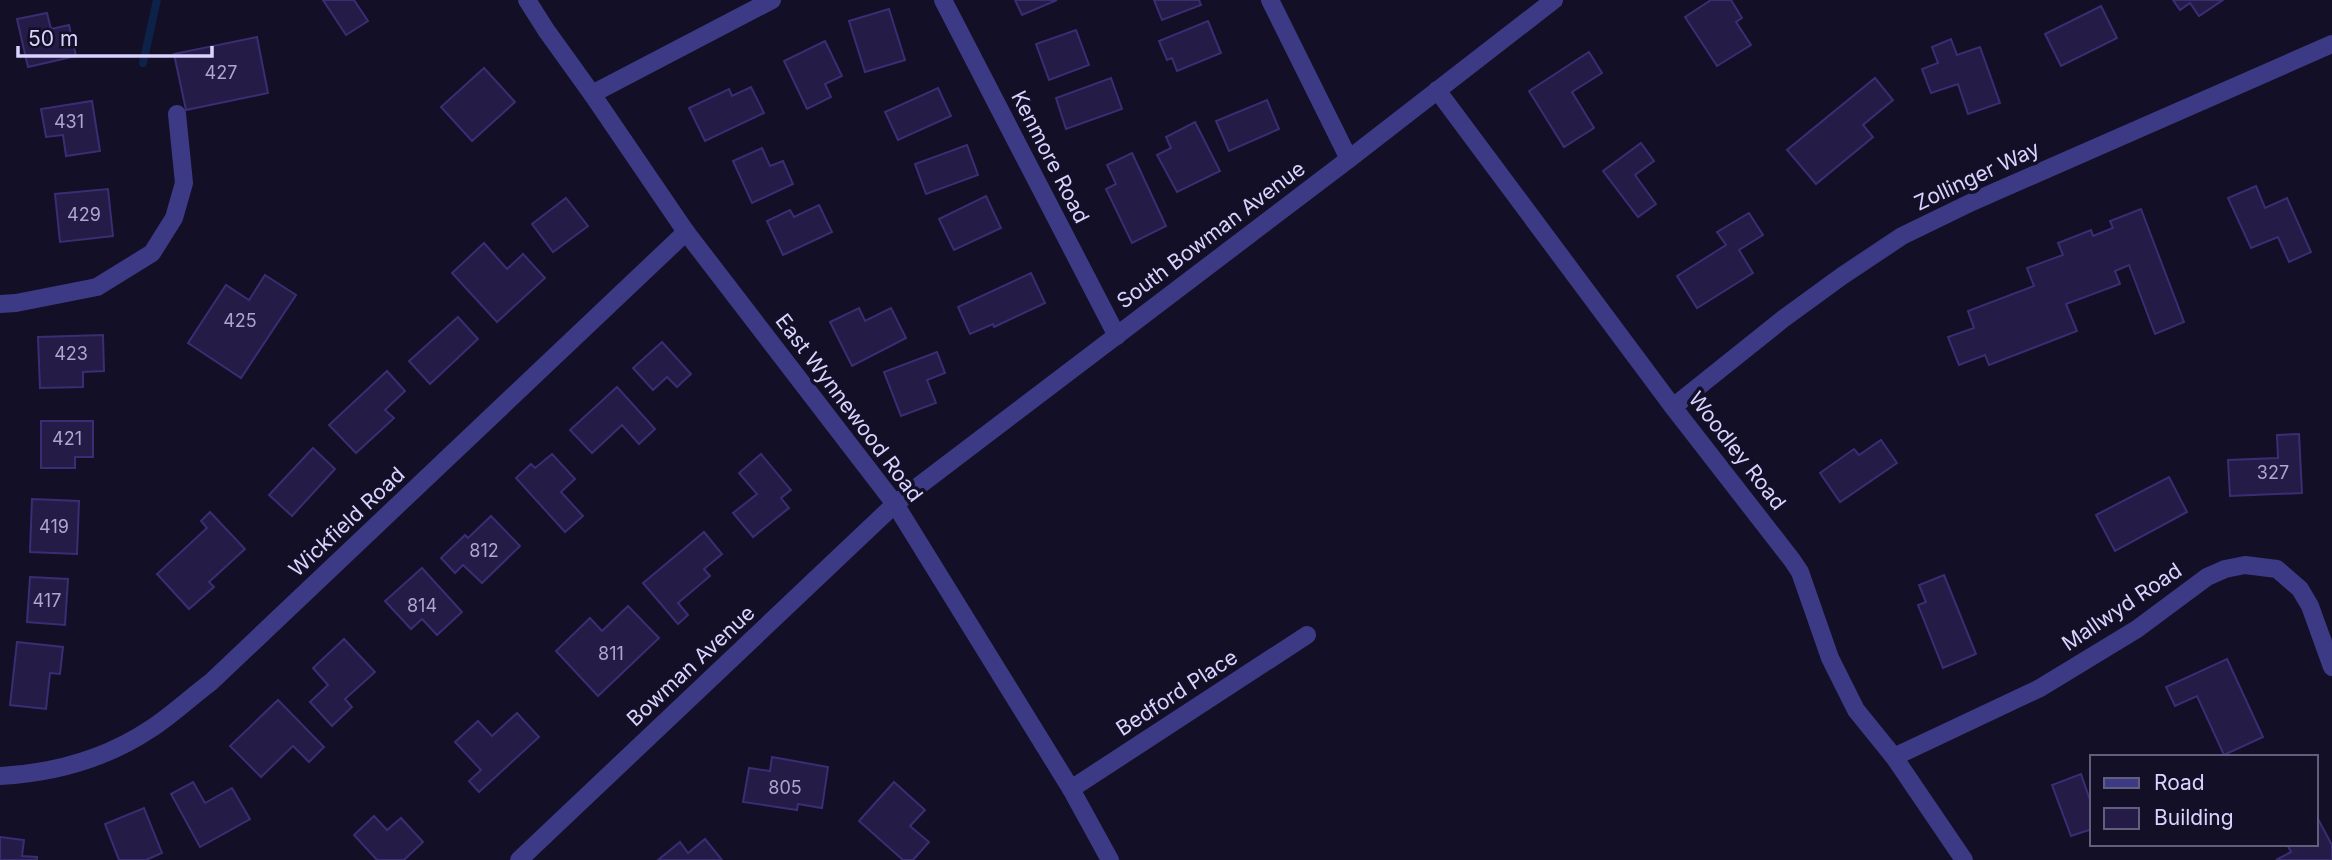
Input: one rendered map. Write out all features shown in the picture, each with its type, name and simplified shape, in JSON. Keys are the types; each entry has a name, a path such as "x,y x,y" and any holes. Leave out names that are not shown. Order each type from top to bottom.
{"street":[{"name":"East Wynnewood Road","path":"527,0 686,232 895,505 1071,789 1110,860"},
{"path":"593,94 772,0"},
{"name":"Kenmore Road","path":"943,0 1117,336"},
{"path":"1270,0 1349,159"},
{"name":"South Bowman Avenue","path":"895,505 1553,0"},
{"name":"Zollinger Way","path":"1673,407 1783,318 1902,236 1972,201 2332,44"},
{"name":"Woodley Road","path":"1437,90 1673,407 1800,572 1830,658 1856,710 1894,757 1964,860"},
{"path":"0,303 16,303 97,287 152,253 174,218 184,183 177,114"},
{"name":"Wickfield Road","path":"0,776 48,771 85,762 121,747 153,727 211,682 686,232"},
{"name":"Bowman Avenue","path":"519,860 895,505"},
{"name":"Mallwyd Road","path":"1894,757 2040,688 2137,629 2207,577 2225,569 2245,565 2277,569 2300,589 2311,606 2332,667"},
{"name":"Bedford Place","path":"1071,789 1307,635"}],"building":[{"path":"323,0 354,0 368,21 346,35"},
{"path":"1015,0 1057,0 1022,15"},
{"path":"1154,0 1199,0 1201,5 1162,20"},
{"path":"1711,0 1731,0 1742,18 1736,22 1751,45 1717,66 1685,17"},
{"path":"2173,0 2223,0 2199,16 2190,3 2180,10"},
{"path":"2101,6 2117,38 2061,66 2045,34"},
{"path":"889,9 905,60 865,72 849,21"},
{"path":"47,13 51,29 69,25 76,56 28,67 17,19"},
{"path":"1208,21 1221,53 1177,71 1172,58 1167,60 1159,41"},
{"path":"1076,30 1089,65 1049,80 1036,44"},
{"path":"257,37 268,93 186,110 174,54"},
{"path":"1951,39 1957,55 1980,47 2000,103 1968,114 1958,84 1931,93 1922,69 1938,63 1932,47"},
{"path":"825,41 842,76 825,84 831,97 807,109 784,61"},
{"path":"1589,52 1602,73 1572,92 1594,128 1564,147 1529,91"},
{"path":"484,68 515,102 472,141 441,107"},
{"path":"1111,78 1122,109 1066,129 1056,98"},
{"path":"1875,78 1893,100 1863,125 1873,137 1816,184 1787,150"},
{"path":"751,87 764,113 705,141 689,108 729,89 732,96"},
{"path":"938,88 951,116 898,140 885,112"},
{"path":"1267,100 1279,129 1229,151 1216,121"},
{"path":"92,101 100,151 66,156 63,135 46,137 41,109"},
{"path":"1195,122 1220,171 1177,192 1157,155 1171,148 1166,137"},
{"path":"1641,143 1654,161 1635,175 1656,204 1638,217 1603,171"},
{"path":"967,145 978,175 926,194 915,164"},
{"path":"762,148 770,166 783,161 793,184 752,203 733,161"},
{"path":"1132,153 1166,226 1132,243 1106,189 1116,184 1107,165"},
{"path":"2256,186 2265,208 2287,198 2311,252 2289,262 2278,237 2251,248 2228,198"},
{"path":"108,189 113,236 60,242 55,194"},
{"path":"986,196 1001,228 954,250 939,219"},
{"path":"566,198 588,226 553,252 532,224"},
{"path":"819,205 832,232 783,255 767,221 790,210 794,217"},
{"path":"2141,209 2184,322 2155,334 2129,265 2115,271 2120,284 2066,304 2077,331 1989,365 1985,355 1959,365 1948,337 1974,328 1968,311 2034,286 2027,268 2063,255 2058,243 2091,230 2093,236 2113,228 2110,221"},
{"path":"1749,213 1763,235 1739,250 1753,273 1697,308 1677,276 1726,245 1717,232"},
{"path":"484,243 507,269 523,254 545,278 497,322 452,273"},
{"path":"1031,273 1045,303 994,327 993,324 970,334 958,307"},
{"path":"265,275 296,295 241,378 188,343 226,285 249,300"},
{"path":"859,308 865,321 891,308 906,338 852,366 830,322"},
{"path":"458,317 478,339 430,384 409,361"},
{"path":"103,335 104,371 83,372 83,387 40,388 38,337"},
{"path":"662,342 691,374 677,387 667,377 653,390 633,368"},
{"path":"937,352 945,373 927,380 936,403 901,416 884,372"},
{"path":"387,371 405,391 385,410 394,418 356,453 329,425"},
{"path":"617,387 655,429 639,444 622,425 592,453 570,430"},
{"path":"41,421 93,421 93,457 75,457 75,468 41,468"},
{"path":"2299,434 2302,493 2230,496 2228,460 2278,458 2277,435"},
{"path":"1881,440 1897,463 1840,502 1820,473 1854,449 1859,455"},
{"path":"313,448 335,469 292,516 269,495"},
{"path":"552,454 575,479 561,492 583,516 565,532 516,478 531,464 535,468"},
{"path":"761,454 791,490 781,498 789,508 753,537 733,513 757,494 739,473"},
{"path":"2169,477 2187,512 2115,551 2096,515"},
{"path":"32,499 79,501 77,554 30,552"},
{"path":"210,512 245,549 209,582 214,587 189,609 157,574 207,528 201,521"},
{"path":"491,516 520,546 482,583 463,565 455,573 441,558 465,535 468,538"},
{"path":"704,532 722,554 704,569 710,576 678,603 688,615 678,624 643,583"},
{"path":"422,568 462,612 437,635 422,619 411,629 385,601"},
{"path":"1944,575 1976,654 1943,668 1918,605 1926,602 1919,585"},
{"path":"30,577 68,579 65,625 27,622"},
{"path":"628,606 659,638 598,696 556,651 590,618 602,631"},
{"path":"344,639 375,672 345,699 352,707 332,726 310,702 328,685 313,668"},
{"path":"17,642 63,647 60,674 50,673 46,709 10,705"},
{"path":"2227,659 2263,737 2224,755 2197,696 2175,706 2166,687"},
{"path":"278,700 324,747 309,762 293,746 261,777 230,746"},
{"path":"517,713 539,737 479,792 469,781 481,770 455,742 478,721 492,736"},
{"path":"772,757 828,767 822,808 798,804 797,810 743,802 749,768 770,771"},
{"path":"2081,774 2090,800 2090,830 2071,836 2052,785"},
{"path":"193,782 205,803 232,788 250,819 200,847 171,794"},
{"path":"894,782 925,810 910,826 929,842 913,860 903,860 859,821"},
{"path":"144,808 162,853 146,860 119,860 105,824"},
{"path":"374,816 387,830 401,818 423,842 404,860 377,860 354,835"},
{"path":"2318,819 2332,845 2332,860 2276,860 2291,852 2288,846 2318,846"},
{"path":"0,837 24,840 22,856 37,857 37,860 0,860"},
{"path":"705,839 722,860 658,860 680,842 688,853"}],"waterway":[{"path":"143,63 157,0"}]}
